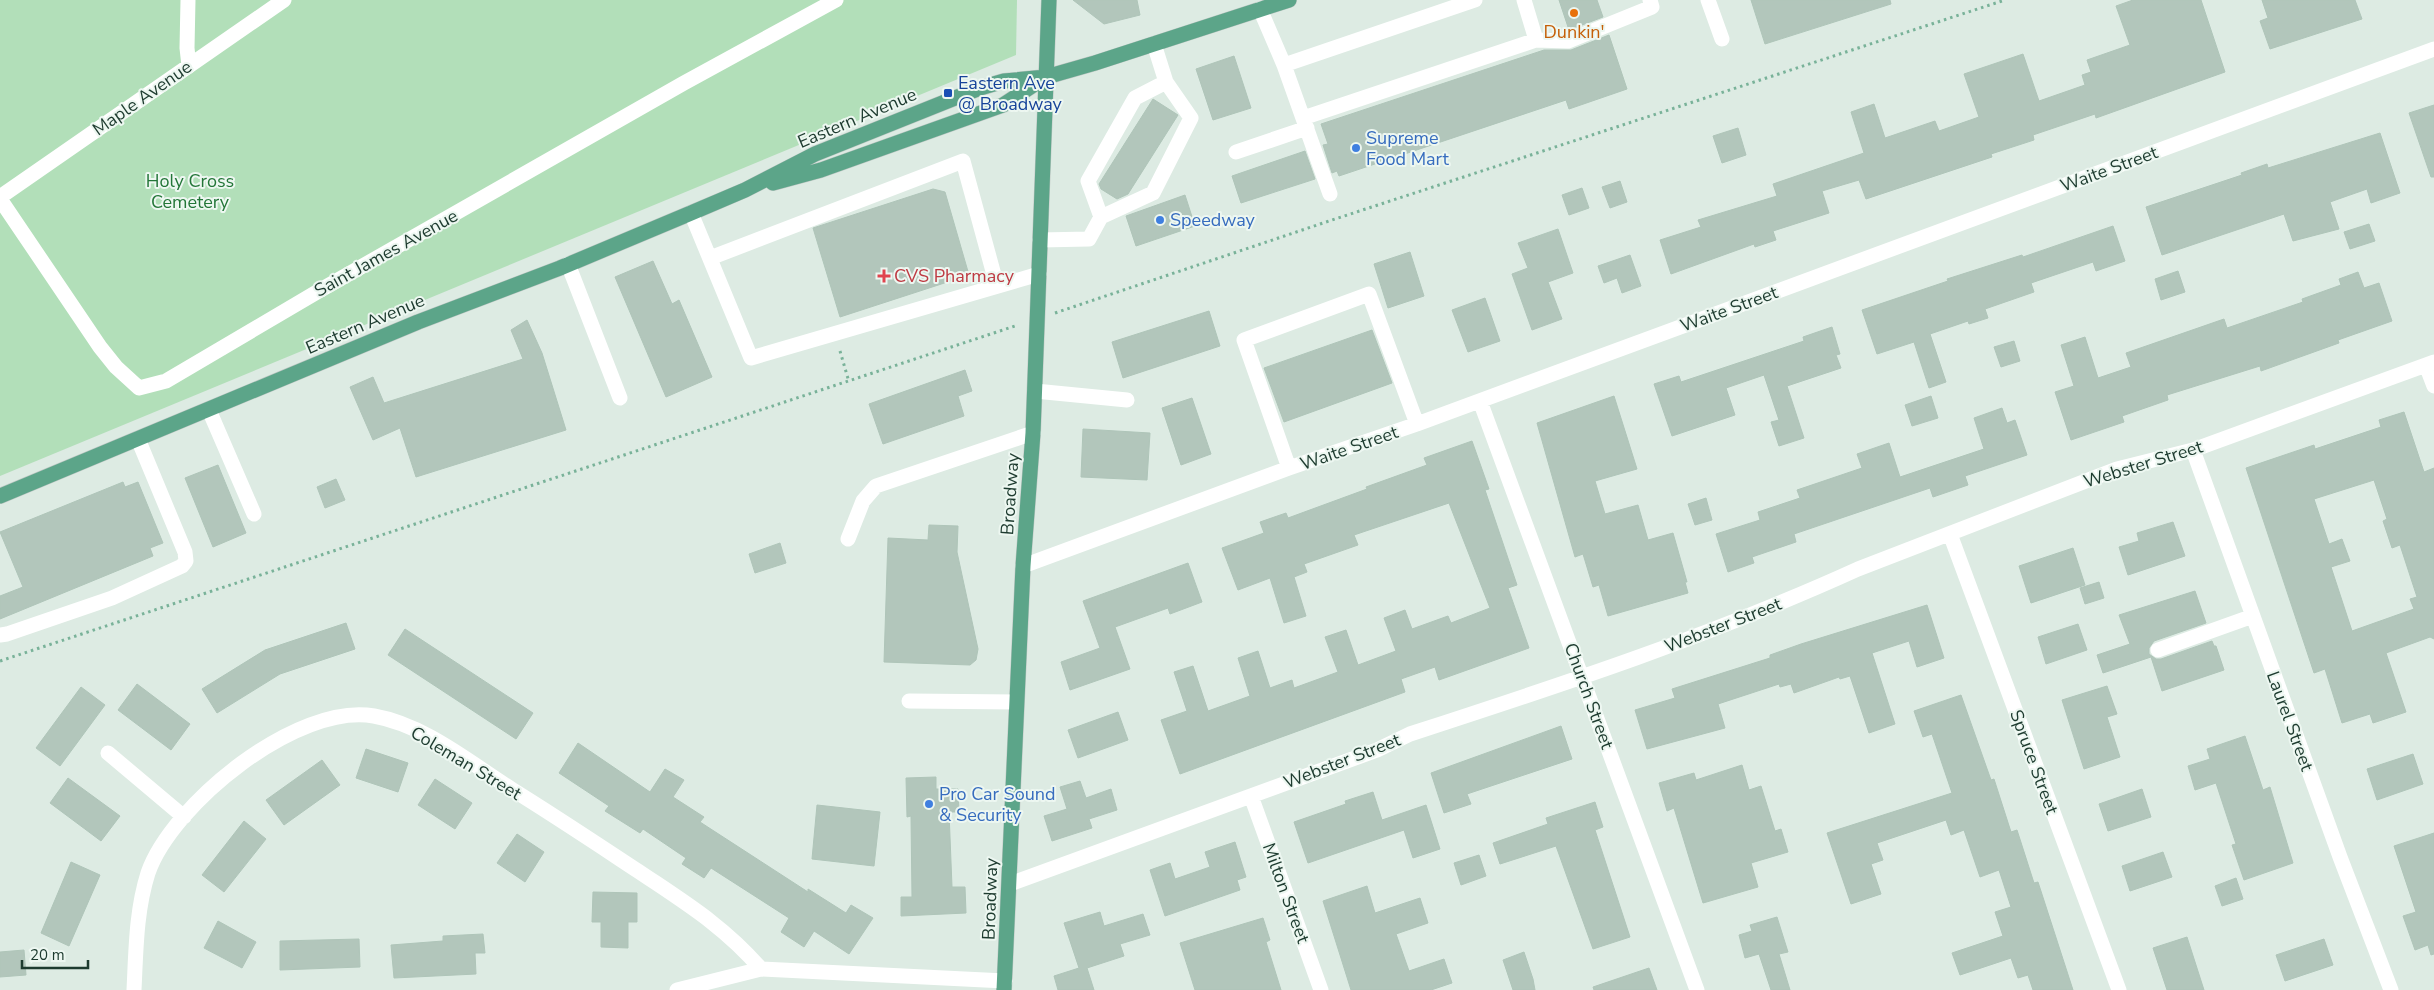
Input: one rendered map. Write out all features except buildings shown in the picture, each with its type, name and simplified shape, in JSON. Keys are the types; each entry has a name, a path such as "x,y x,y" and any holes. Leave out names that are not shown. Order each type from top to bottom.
{"main road":[{"name":"Broadway","path":"1005,986 1016,702 1035,391 1049,0"},
{"name":"Eastern Avenue","path":"0,496 418,322 568,264 691,213 745,190 815,154 980,88 1004,81 1046,77 1289,0"},
{"name":"Eastern Avenue","path":"745,190 821,170 1003,105 1046,77"}],"street":[{"path":"188,0 187,48 189,66"},
{"name":"Maple Avenue","path":"0,198 284,0"},
{"name":"Saint James Avenue","path":"0,198 105,354 139,388 151,386 166,381 317,292 676,88 836,0"},
{"path":"1284,65 1475,0"},
{"path":"1524,0 1536,40"},
{"path":"1236,152 1305,123 1536,40 1568,41 1652,7 1650,0"},
{"path":"1708,0 1722,39"},
{"path":"1260,9 1284,65 1330,194"},
{"path":"1040,240 1089,239 1101,217 1153,193 1191,118 1166,82 1154,44"},
{"name":"Waite Street","path":"1023,566 1289,468 1480,401 2434,49"},
{"path":"1101,217 1088,181 1135,98 1166,82"},
{"path":"710,258 963,161 997,286"},
{"path":"691,213 751,358 1039,274"},
{"path":"568,264 620,398"},
{"path":"1289,468 1244,340 1369,294 1417,424"},
{"path":"2430,363 2434,386"},
{"name":"Webster Street","path":"1010,884 1377,750 1410,734 1582,678 1655,651 2117,469 2193,450 2430,363"},
{"path":"1035,391 1127,400"},
{"name":"Church Street","path":"1480,401 1697,990"},
{"path":"209,410 254,514"},
{"path":"848,539 863,501 876,486 1033,433"},
{"path":"0,635 112,598 182,566 186,561 185,552 138,439"},
{"name":"Laurel Street","path":"2193,450 2340,857 2391,990"},
{"name":"Spruce Street","path":"1950,534 2119,990"},
{"path":"2158,650 2253,616"},
{"path":"909,701 1016,702"},
{"name":"Coleman Street","path":"134,990 139,909 149,871 168,836 198,799 256,752 308,727 340,717 374,716 422,732 556,816 712,921 742,947 761,969"},
{"path":"108,753 184,817"},
{"name":"Milton Street","path":"1251,796 1320,990"},
{"path":"683,989 761,969 1005,986"}],"path":[{"path":"0,660 849,382 1362,210 2006,0"},
{"path":"834,334 849,382"}],"green space":[{"name":"Holy Cross Cemetery","path":"0,0 1017,0 1016,55 0,476"}],"place":[{"name":"Dunkin'","path":"1574,13"},
{"name":"Eastern Ave @ Broadway","path":"948,93"},
{"name":"Supreme Food Mart","path":"1356,148"},
{"name":"Speedway","path":"1160,220"},
{"name":"CVS Pharmacy","path":"884,276"},
{"name":"Pro Car Sound & Security","path":"929,804"}]}
